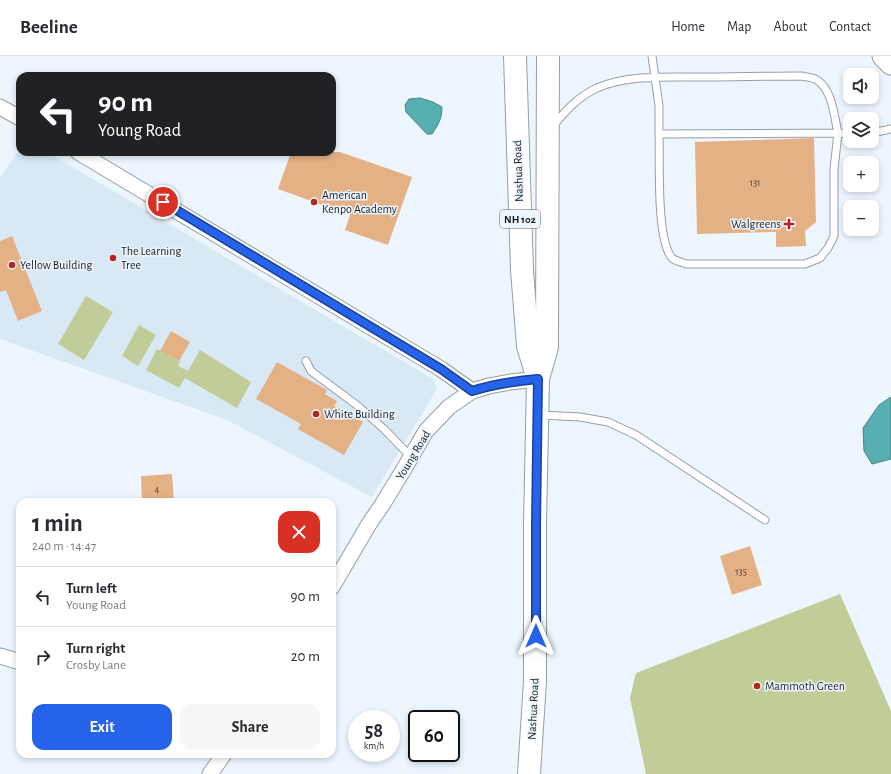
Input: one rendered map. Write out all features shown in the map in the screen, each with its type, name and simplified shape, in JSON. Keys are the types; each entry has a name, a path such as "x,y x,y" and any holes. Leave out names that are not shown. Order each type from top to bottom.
{"main road":[{"name":"Nashua Road","path":"514,56 522,270 528,346 538,379"},
{"name":"Nashua Road","path":"529,774 535,681 538,379 547,347 548,56"},
{"path":"883,56 891,64"}],"street":[{"path":"0,107 16,116"},
{"path":"85,156 441,369 472,391"},
{"name":"Young Road","path":"336,580 368,524 382,505 426,431 449,407 472,391 510,382 538,379"},
{"path":"0,656 16,661"},
{"path":"210,774 221,758"}],"lane":[{"path":"548,131 569,106 582,96 599,88 618,82 654,78 801,76 816,79 824,87 830,98 838,133 834,169 834,236 828,248 820,258 805,264 686,264 672,259 666,248 661,223 659,106 654,78 652,56"},
{"path":"879,132 891,129"},
{"path":"659,134 843,133"},
{"path":"306,361 311,371 358,406 384,429 411,458"},
{"path":"538,414 580,417 608,422 636,435 765,520"}],"shaded area":[{"name":"The Learning Tree","path":"16,155 16,156 54,156 433,379 437,389 372,497 227,420 0,339 0,177"}],"green space":[{"path":"86,296 113,312 84,360 58,344"},
{"path":"139,325 156,335 138,366 122,356"},
{"path":"157,349 180,362 178,366 188,371 200,350 251,382 237,408 185,378 179,388 146,370"},
{"name":"Mammoth Green","path":"840,594 891,711 891,774 646,774 630,698 636,673"}],"water":[{"path":"420,98 433,102 442,107 439,122 432,134 427,134 406,112 405,105 409,99"},
{"path":"891,397 891,459 872,464 864,451 863,428 879,405"}],"building":[{"name":"Walgreens","path":"814,138 816,222 805,231 806,246 776,247 776,232 697,234 695,142"},
{"path":"336,152 340,152 412,177 388,245 345,230 350,215 278,189 290,156 336,156"},
{"name":"Yellow Building","path":"12,236 42,311 18,321 6,290 0,292 0,241"},
{"path":"171,331 190,342 179,361 160,351"},
{"name":"White Building","path":"277,362 327,390 325,394 337,401 334,406 363,422 344,455 298,429 301,424 256,399"},
{"path":"172,474 174,498 142,498 141,476"},
{"path":"750,546 762,585 732,595 720,556"}],"place":[{"name":"American Kenpo Academy","path":"314,202"},
{"name":"Walgreens","path":"789,224"},
{"name":"The Learning Tree","path":"113,258"},
{"name":"Yellow Building","path":"12,265"},
{"name":"White Building","path":"316,414"},
{"name":"Mammoth Green","path":"757,686"}],"route":[{"path":"163,202 441,369 472,391 510,382 538,379 536,636"}]}
